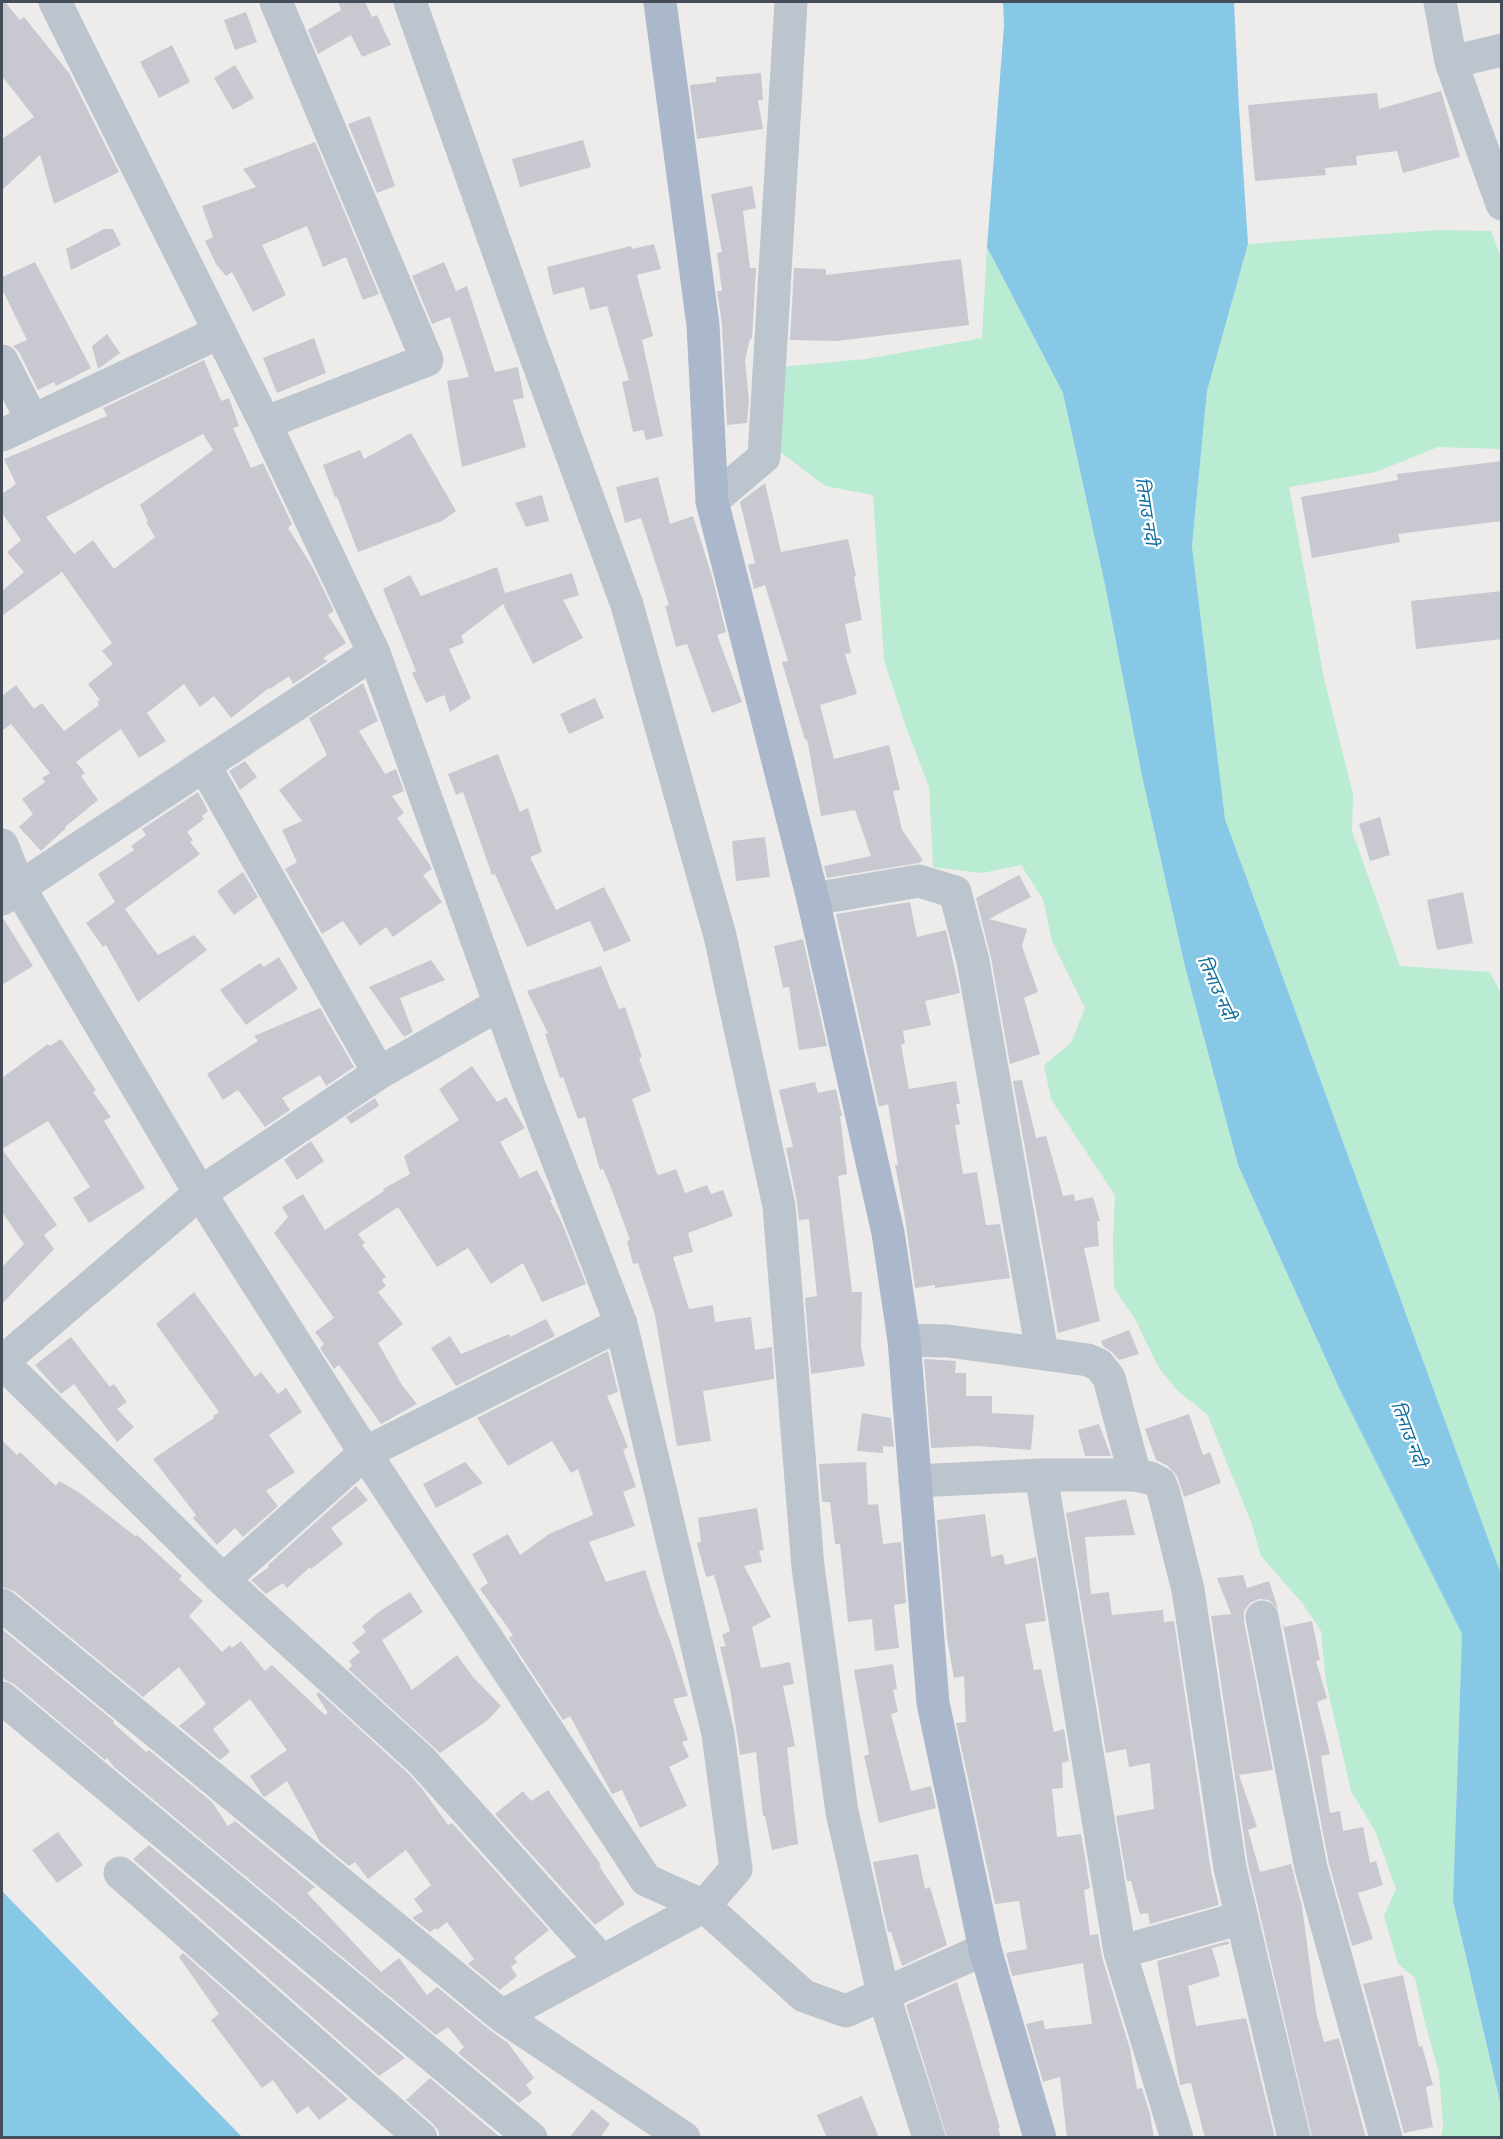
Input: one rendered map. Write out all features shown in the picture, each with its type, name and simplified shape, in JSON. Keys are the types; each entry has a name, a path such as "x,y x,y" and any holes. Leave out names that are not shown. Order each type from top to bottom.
{"main road":[{"path":"660,2 703,325 712,501 813,899 888,1233 904,1340 933,1703 985,1949 1040,2138"}],"street":[{"path":"55,2 265,423 374,652 531,1091 621,1324 718,1734 736,1869 704,1906 502,2016"},
{"path":"265,423 427,360 276,2"},
{"path":"410,2 529,338 627,605 720,936 779,1206 808,1567 842,1812 883,1993 929,2138"},
{"path":"712,501 764,457 791,2"},
{"path":"1440,2 1451,62 1502,204"},
{"path":"1451,62 1502,50"},
{"path":"2,435 220,332"},
{"path":"2,361 32,420"},
{"path":"10,893 374,652"},
{"path":"204,765 380,1073"},
{"path":"2,845 10,893 366,1453 646,1880 704,1906 804,1996 846,2011 985,1949"},
{"path":"813,899 919,881 955,892 973,961 1042,1352"},
{"path":"500,1004 380,1073 200,1193 2,1362 222,1580 422,1761 602,1961"},
{"path":"222,1580 366,1453 621,1324"},
{"path":"904,1340 948,1341 1042,1352 1088,1360 1099,1365 1109,1378 1135,1475"},
{"path":"1041,1475 1120,1952 1177,2138"},
{"path":"915,1481 1041,1475 1135,1475 1160,1483 1188,1590 1230,1868 1294,2138"},
{"path":"2,1605 502,2016 684,2138"},
{"path":"1262,1617 1311,1868 1386,2138"},
{"path":"2,1698 531,2138"},
{"path":"120,1873 421,2138"},
{"path":"1120,1952 1242,1918"}],"green space":[{"path":"1437,230 1491,231 1501,258 1501,449 1438,447 1376,472 1289,487 1324,678 1353,794 1352,831 1400,966 1490,972 1501,994 1501,1574 1225,819 1192,546 1207,391 1248,244"},
{"path":"987,247 1063,393 1105,585 1142,776 1185,967 1238,1165 1339,1388 1462,1634 1453,1901 1501,2106 1501,2137 1441,2137 1443,2125 1439,2073 1415,1978 1398,1964 1384,1916 1396,1889 1375,1831 1351,1791 1326,1682 1321,1631 1303,1604 1261,1556 1251,1522 1207,1414 1178,1391 1159,1368 1135,1319 1114,1288 1115,1195 1051,1099 1044,1065 1071,1043 1085,1008 1052,941 1043,899 1021,865 982,873 933,867 929,787 884,660 873,495 825,486 779,451 779,367 866,359 982,338"}],"water":[{"name":"तिनाउ नदी","path":"1003,2 1234,2 1248,244 1207,391 1192,546 1225,819 1501,1574 1501,2106 1453,1901 1462,1634 1339,1388 1238,1165 1185,967 1142,776 1105,585 1063,393 987,247 1004,25"},
{"path":"2,1891 242,2137 2,2137"}],"building":[{"path":"2,2 5,2 20,20 24,17 69,73 119,172 54,204 40,155 2,190 2,139 34,117 2,76"},
{"path":"338,2 365,2 372,17 377,15 391,45 362,57 351,35 318,54 308,30 341,10"},
{"path":"246,12 257,42 235,50 224,20"},
{"path":"172,45 190,82 159,98 140,62"},
{"path":"235,65 254,98 233,110 214,78"},
{"path":"761,73 763,100 758,100 763,129 697,139 690,85 716,82 716,77"},
{"path":"1441,91 1460,157 1403,173 1397,151 1356,156 1357,165 1325,168 1326,175 1255,181 1248,105 1377,93 1379,109"},
{"path":"370,116 395,186 377,193 348,124"},
{"path":"583,140 591,167 520,187 512,159"},
{"path":"315,142 379,294 363,300 346,257 323,267 307,226 262,245 286,295 253,312 232,272 226,276 216,264 205,241 213,237 202,206 256,187 243,169"},
{"path":"752,186 756,208 743,211 750,268 756,268 752,339 750,339 745,360 749,400 747,423 727,425 722,324 717,291 722,291 717,253 722,252 711,194"},
{"path":"104,229 113,229 121,245 71,270 66,249"},
{"path":"654,244 661,269 637,275 653,336 642,340 663,436 646,440 643,430 633,432 622,382 629,380 607,306 590,310 584,287 553,295 547,267 631,246 632,249"},
{"path":"961,259 969,325 837,341 790,340 794,268 826,269 826,275"},
{"path":"35,262 91,368 56,386 54,382 38,390 19,352 13,346 27,340 2,289 2,277"},
{"path":"444,262 456,291 467,286 495,372 518,367 524,398 513,400 526,447 462,467 447,381 469,377 450,317 432,324 412,276"},
{"path":"107,334 120,353 98,369 92,346"},
{"path":"314,338 326,373 277,393 263,358"},
{"path":"204,360 221,401 229,398 239,426 233,428 251,468 263,463 292,524 288,528 313,568 334,611 328,615 346,643 323,658 328,661 293,684 289,676 269,688 231,718 214,696 200,707 184,684 147,713 166,741 139,758 121,729 76,762 85,773 81,776 98,800 65,827 41,851 19,827 33,814 22,799 45,782 42,778 50,773 11,724 2,731 2,696 16,685 34,709 42,703 64,731 99,705 97,702 100,700 88,684 113,664 102,651 112,643 62,572 2,616 2,591 24,572 7,552 21,540 2,513 2,494 16,484 4,459 107,416 103,408","holes":["203,434 213,450 140,505 155,537 114,569 93,540 74,554 46,517"]},
{"path":"411,433 456,511 442,521 358,552 323,465 360,450 364,459"},
{"path":"1502,461 1502,521 1398,534 1400,542 1312,558 1301,497 1398,480 1397,474"},
{"path":"658,477 670,524 693,516 712,576 726,632 717,635 742,702 712,713 687,644 676,647 665,606 669,605 641,518 625,523 616,487"},
{"path":"765,483 781,552 848,539 862,620 845,624 851,653 845,654 857,694 820,705 834,759 889,745 900,790 893,791 902,830 923,860 919,863 827,878 824,866 871,856 855,810 821,816 807,739 805,740 782,662 788,661 765,585 754,589 748,565 755,563 740,502"},
{"path":"542,495 549,521 526,527 515,503"},
{"path":"497,567 505,593 572,573 579,595 563,600 583,638 533,664 503,604 461,636 464,643 449,649 471,698 450,712 444,695 426,703 412,673 416,671 383,589 410,575 421,596"},
{"path":"1502,591 1502,639 1416,649 1411,601"},
{"path":"363,683 378,721 359,731 385,774 396,769 404,791 392,796 404,813 397,818 430,865 432,869 423,875 442,902 393,937 386,927 360,946 343,921 322,934 285,869 297,862 282,830 302,821 279,790 327,755 309,718"},
{"path":"595,698 604,718 569,734 560,714"},
{"path":"498,754 520,812 528,808 542,852 530,857 556,910 604,887 631,941 604,952 590,921 527,947 495,874 492,875 463,792 456,795 448,774"},
{"path":"245,761 257,777 240,790 229,771"},
{"path":"198,792 208,811 202,816 204,819 187,832 193,840 190,842 200,854 125,909 158,955 194,935 207,950 138,1002 106,945 103,947 86,923 115,902 98,874 134,850 131,846 146,835 142,829"},
{"path":"1380,817 1390,855 1370,861 1359,824"},
{"path":"765,837 770,877 736,881 732,841"},
{"path":"243,872 258,897 234,915 217,891"},
{"path":"1019,875 1031,897 989,919 1027,929 1022,946 1038,992 1024,998 1040,1054 1010,1064 991,958 976,898"},
{"path":"1463,892 1473,943 1437,950 1427,900"},
{"path":"910,902 917,937 946,930 960,993 925,1001 931,1025 903,1031 905,1044 901,1044 909,1089 956,1081 960,1104 956,1104 960,1124 955,1125 963,1174 977,1172 986,1225 1000,1224 1010,1278 935,1288 935,1285 915,1288 895,1165 898,1165 888,1104 879,1107 836,914"},
{"path":"2,917 33,966 2,985"},
{"path":"803,939 827,1046 799,1050 789,987 783,988 774,946"},
{"path":"279,957 298,989 246,1025 220,990 260,963 264,967"},
{"path":"431,960 445,980 400,998 413,1032 404,1037 369,987"},
{"path":"601,966 619,1009 625,1007 642,1057 639,1058 651,1091 632,1099 657,1174 676,1169 685,1193 707,1185 711,1194 723,1190 733,1216 688,1233 693,1252 673,1257 689,1309 713,1305 715,1322 751,1317 755,1350 772,1347 774,1379 703,1391 711,1441 677,1446 655,1315 638,1263 633,1264 627,1241 630,1240 603,1169 600,1170 585,1117 578,1119 563,1077 560,1078 545,1034 548,1033 527,991"},
{"path":"320,1008 354,1067 326,1086 320,1075 282,1098 290,1110 265,1127 238,1090 223,1100 207,1074 258,1041 254,1036"},
{"path":"61,1039 96,1090 93,1092 111,1117 104,1121 145,1188 89,1223 73,1198 90,1187 48,1121 2,1149 2,1078 48,1044 50,1046"},
{"path":"472,1066 497,1102 506,1097 525,1128 500,1142 520,1178 537,1170 552,1199 550,1200 562,1223 586,1284 542,1302 523,1263 491,1284 468,1248 437,1267 398,1207 358,1234 365,1243 362,1245 386,1277 382,1280 386,1286 378,1292 403,1324 378,1343 402,1385 417,1404 381,1424 339,1365 334,1369 320,1348 324,1344 315,1332 334,1318 274,1233 288,1217 282,1207 303,1194 325,1230 384,1191 383,1189 410,1174 404,1156 459,1120 439,1089"},
{"path":"1022,1080 1036,1138 1046,1136 1063,1196 1074,1194 1075,1201 1093,1197 1100,1221 1097,1221 1099,1246 1084,1248 1100,1321 1058,1333 1013,1081"},
{"path":"815,1082 818,1093 836,1089 842,1116 840,1116 847,1174 838,1176 852,1292 862,1292 861,1347 865,1366 811,1374 805,1298 817,1296 809,1219 799,1220 786,1148 793,1147 779,1090"},
{"path":"375,1098 379,1106 351,1124 346,1117"},
{"path":"311,1141 324,1161 297,1180 284,1160"},
{"path":"2,1149 57,1225 44,1235 54,1249 2,1304 2,1267 24,1244 2,1212"},
{"path":"194,1292 255,1377 261,1372 278,1394 286,1388 302,1412 269,1435 295,1472 266,1491 278,1506 243,1537 235,1528 217,1545 193,1518 196,1515 153,1459 214,1418 213,1416 219,1412 156,1324"},
{"path":"546,1319 555,1336 456,1386 431,1348 450,1336 461,1354 509,1334 510,1337"},
{"path":"1129,1330 1139,1354 1119,1360 1103,1346 1101,1341"},
{"path":"71,1337 110,1387 114,1384 127,1402 117,1409 134,1427 117,1442 74,1384 61,1394 35,1365"},
{"path":"608,1351 618,1392 607,1396 628,1447 623,1450 636,1487 623,1492 635,1526 589,1542 606,1582 645,1570 688,1696 673,1699 688,1740 682,1742 689,1757 669,1767 687,1806 640,1828 622,1790 612,1794 570,1716 563,1720 509,1638 513,1635 480,1589 488,1583 472,1554 508,1534 520,1555 549,1534 593,1515 578,1469 571,1473 552,1441 508,1466 477,1418"},
{"path":"924,1359 956,1361 955,1373 966,1373 966,1396 992,1396 992,1413 1034,1415 1031,1450 977,1446 931,1448"},
{"path":"862,1413 891,1418 894,1447 883,1446 883,1453 857,1451"},
{"path":"1189,1414 1203,1455 1210,1452 1221,1483 1184,1497 1177,1476 1168,1466 1156,1460 1145,1429"},
{"path":"1099,1424 1111,1456 1085,1456 1078,1430"},
{"path":"2,1440 17,1455 20,1452 56,1486 59,1481 80,1493 135,1536 137,1535 182,1576 179,1579 203,1601 189,1616 222,1652 230,1645 232,1648 241,1641 265,1671 272,1665 325,1715 328,1713 316,1694 319,1692 409,1774 448,1825 452,1823 549,1930 514,1958 517,1962 511,1967 517,1976 500,1990 468,1964 474,1959 447,1922 437,1930 436,1928 430,1932 412,1918 423,1911 414,1899 431,1885 406,1850 368,1879 355,1862 349,1866 320,1842 287,1781 265,1797 263,1796 250,1776 287,1750 250,1699 213,1729 230,1752 220,1760 179,1726 206,1704 179,1667 143,1697 14,1591 2,1587"},
{"path":"465,1462 483,1483 436,1508 423,1484"},
{"path":"866,1462 868,1505 878,1504 883,1544 901,1542 906,1603 894,1605 899,1648 875,1651 872,1619 848,1622 840,1544 835,1544 830,1502 822,1502 819,1464"},
{"path":"356,1486 368,1500 331,1528 343,1544 311,1569 310,1567 287,1588 283,1583 266,1594 251,1580 269,1567 268,1565"},
{"path":"1126,1499 1135,1535 1085,1537 1091,1594 1109,1592 1112,1615 1163,1610 1164,1622 1174,1621 1211,1871 1219,1905 1150,1924 1148,1913 1140,1914 1131,1881 1127,1881 1116,1816 1154,1809 1150,1763 1129,1767 1126,1749 1106,1753 1066,1513"},
{"path":"757,1508 764,1550 759,1551 762,1562 744,1566 771,1617 752,1627 761,1668 790,1662 794,1684 783,1686 795,1746 787,1748 798,1844 772,1850 765,1816 763,1816 756,1752 740,1755 730,1689 720,1647 726,1646 722,1635 730,1631 714,1575 706,1577 697,1543 701,1542 698,1518"},
{"path":"985,1514 991,1557 1003,1554 1005,1565 1036,1557 1046,1621 1025,1624 1034,1670 1041,1669 1054,1732 1064,1729 1069,1761 1062,1763 1063,1788 1052,1789 1057,1837 1081,1834 1090,1888 1084,1890 1090,1935 1098,1934 1102,1957 1130,2049 1137,2089 1142,2088 1154,2138 1067,2138 1060,2077 1043,2082 1026,2024 1043,2020 1045,2029 1092,2024 1083,1963 1012,1976 1006,1953 1027,1949 1019,1901 995,1904 956,1723 966,1722 964,1676 954,1678 947,1638 937,1520"},
{"path":"1243,1575 1247,1588 1269,1581 1278,1609 1269,1600 1259,1599 1250,1603 1244,1611 1273,1770 1239,1775 1257,1827 1248,1830 1260,1872 1291,1864 1302,1906 1316,2012 1324,2042 1339,2038 1366,2138 1312,2138 1248,1864 1211,1616 1231,1614 1217,1578"},
{"path":"410,1592 423,1612 382,1640 412,1690 457,1655 473,1677 501,1706 488,1720 440,1753 348,1669 352,1666 349,1661 360,1652 352,1643 366,1632 362,1626 380,1611"},
{"path":"1282,1620 1284,1627 1312,1621 1320,1660 1316,1661 1327,1698 1317,1702 1330,1754 1321,1756 1330,1813 1340,1811 1343,1831 1363,1827 1370,1863 1376,1861 1383,1885 1358,1893 1373,1939 1352,1946 1329,1864"},
{"path":"3,1630 114,1721 113,1723 146,1752 149,1750 212,1802 228,1826 235,1821 315,1887 307,1893 381,1972 399,1958 427,1995 437,1987 508,2043 534,2078 526,2085 532,2093 519,2103 458,2053 464,2047 448,2027 436,2035 114,1767 107,1758 105,1760 14,1684 5,1680 2,1675"},
{"path":"893,1664 897,1689 893,1690 898,1712 891,1714 911,1791 931,1786 936,1808 879,1823 864,1756 869,1754 854,1670"},
{"path":"548,1790 601,1865 599,1866 625,1904 595,1925 495,1814 523,1791 531,1801"},
{"path":"58,1832 83,1865 57,1883 32,1850"},
{"path":"149,1845 405,2058 379,2076 133,1859"},
{"path":"918,1854 925,1889 930,1887 947,1945 902,1966 891,1932 888,1932 873,1862"},
{"path":"1228,1941 1229,1944 1212,1948 1220,1976 1188,1986 1196,2026 1246,2018 1275,2138 1205,2138 1191,2083 1180,2085 1157,1961"},
{"path":"183,1953 348,2099 319,2120 308,2106 297,2114 273,2080 262,2088 211,2020 219,2014 179,1957"},
{"path":"1403,1975 1419,2047 1422,2046 1433,2085 1426,2087 1433,2127 1404,2133 1363,1984"},
{"path":"957,1982 1001,2138 947,2138 906,2005"},
{"path":"430,2078 501,2138 439,2138 439,2131 433,2124 406,2100"},
{"path":"862,2096 879,2138 827,2138 817,2115"},
{"path":"592,2109 610,2124 600,2138 569,2138"}]}
